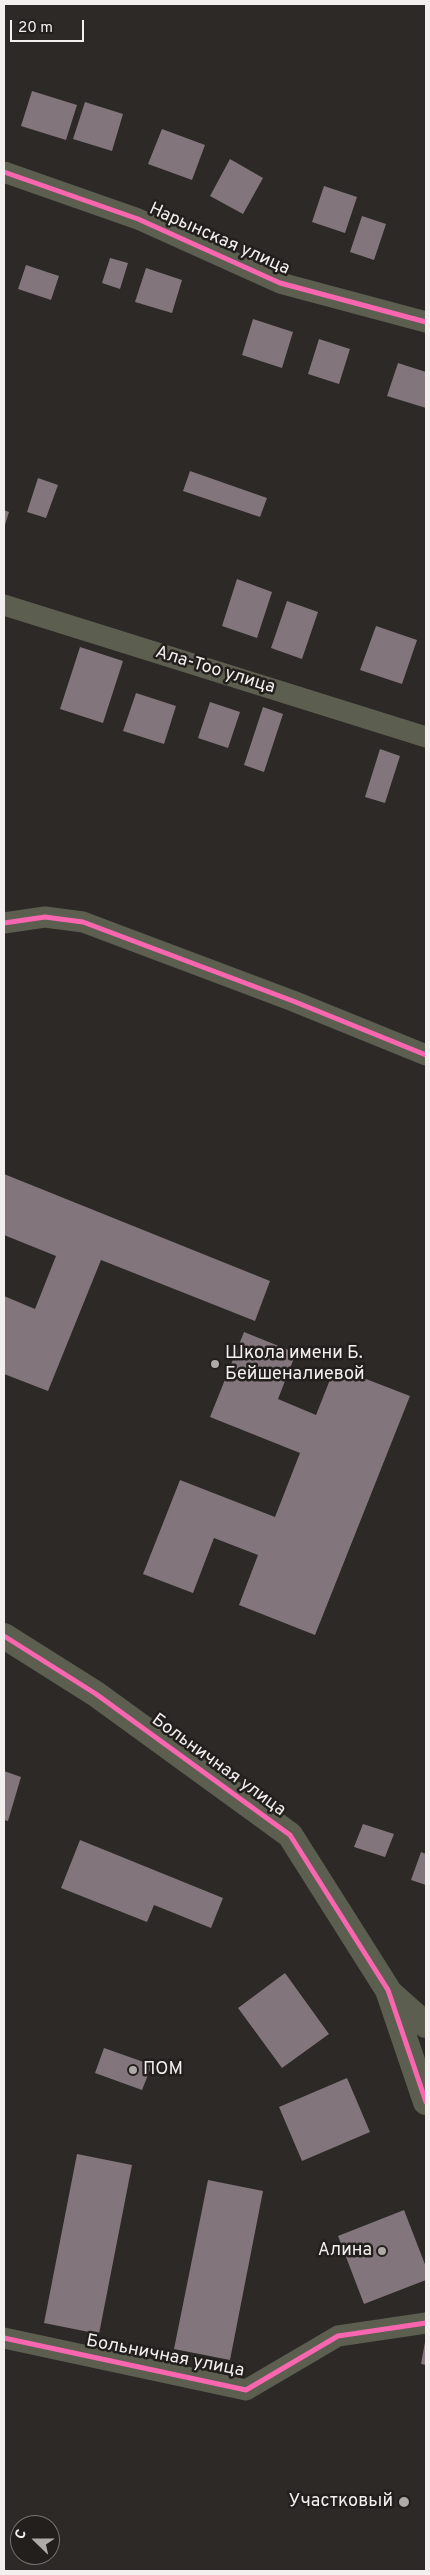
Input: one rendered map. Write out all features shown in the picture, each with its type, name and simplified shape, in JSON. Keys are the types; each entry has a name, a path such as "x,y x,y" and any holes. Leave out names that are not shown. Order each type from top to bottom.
{"street":[{"name":"Нарынская улица","path":"4,172 138,219 280,283 426,322"},
{"name":"Ала-Тоо улица","path":"4,605 426,737"},
{"path":"4,923 45,917 83,922 294,1001 426,1055"},
{"name":"Больничная улица","path":"4,1636 96,1694 290,1836 388,1990 426,2102"},
{"path":"388,1990 426,2025"},
{"name":"Больничная улица","path":"4,2338 246,2390 338,2336 426,2323"}],"building":[{"path":"32,91 77,105 66,140 21,126"},
{"path":"85,102 123,114 112,151 73,139"},
{"path":"162,129 205,145 192,180 148,164"},
{"path":"230,159 263,178 243,214 210,196"},
{"path":"324,186 357,197 345,233 312,222"},
{"path":"362,216 386,224 374,260 350,252"},
{"path":"110,258 128,263 120,289 102,283"},
{"path":"26,265 59,276 51,300 18,289"},
{"path":"146,268 182,280 172,313 135,302"},
{"path":"253,319 293,332 282,368 242,355"},
{"path":"319,339 350,349 339,384 308,374"},
{"path":"398,363 426,372 426,408 387,396"},
{"path":"190,471 267,498 260,517 183,491"},
{"path":"38,478 58,485 46,518 27,512"},
{"path":"4,510 9,512 4,528"},
{"path":"237,579 272,592 257,638 222,626"},
{"path":"287,601 318,612 302,659 271,648"},
{"path":"376,626 417,640 402,684 360,670"},
{"path":"80,647 123,661 103,723 60,709"},
{"path":"136,693 176,706 164,744 123,731"},
{"path":"210,702 240,712 228,748 198,738"},
{"path":"263,707 283,714 264,772 244,765"},
{"path":"380,749 400,756 385,803 365,797"},
{"path":"4,1174 270,1281 255,1321 101,1260 48,1391 4,1374 4,1296 35,1309 56,1256 4,1235"},
{"name":"Школа имени Б. Бейшеналиевой","path":"244,1332 296,1353 278,1399 316,1415 335,1367 410,1396 315,1635 239,1605 258,1555 214,1538 193,1593 143,1574 180,1480 275,1517 300,1453 210,1417"},
{"path":"4,1771 21,1777 8,1821 4,1820"},
{"path":"363,1824 394,1834 385,1857 354,1847"},
{"path":"80,1840 223,1898 211,1928 154,1905 147,1922 61,1888"},
{"path":"421,1852 426,1854 426,1885 411,1880"},
{"path":"285,1973 329,2034 282,2068 238,2008"},
{"path":"104,2048 152,2065 142,2090 95,2073"},
{"path":"347,2078 370,2132 302,2161 279,2107"},
{"path":"77,2154 132,2165 99,2334 44,2323"},
{"path":"208,2180 263,2191 230,2360 174,2349"},
{"name":"Алина","path":"404,2210 426,2267 426,2280 364,2304 338,2236"},
{"path":"426,2342 426,2365 421,2364"}],"cycle path":[{"path":"4,172 138,219 280,283 426,322"},
{"path":"4,923 45,917 83,922 293,1001 426,1055"},
{"path":"4,1636 96,1694 290,1835 388,1990 426,2102"},
{"path":"4,2338 246,2390 338,2336 426,2323"}],"place":[{"name":"Школа имени Б. Бейшеналиевой","path":"215,1364"},
{"name":"ПОМ","path":"133,2070"},
{"name":"Алина","path":"382,2251"},
{"name":"Участковый","path":"404,2502"}]}
